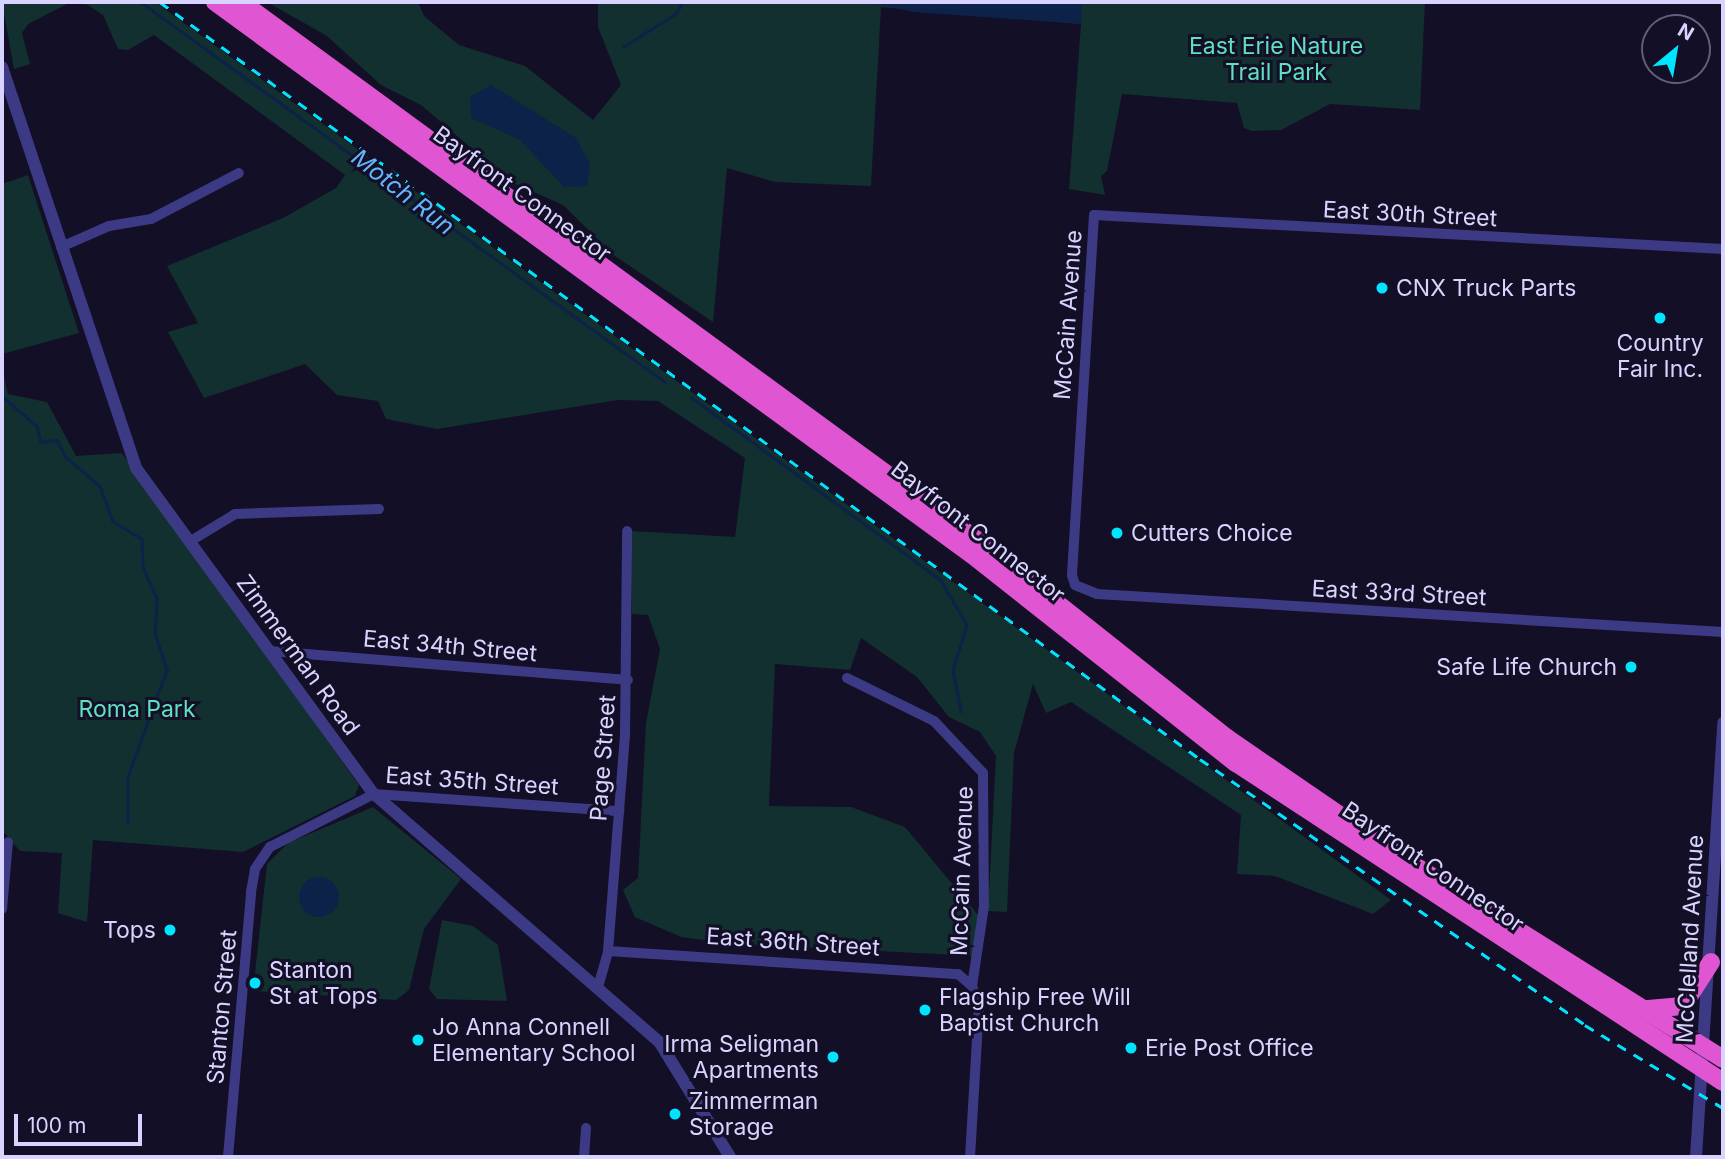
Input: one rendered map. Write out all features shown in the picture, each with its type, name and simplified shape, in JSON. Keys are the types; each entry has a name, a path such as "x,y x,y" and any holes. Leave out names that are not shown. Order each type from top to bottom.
{"highway":[{"name":"Bayfront Connector","path":"215,2 971,554 1198,735 1505,944 1723,1082"},
{"name":"Bayfront Connector","path":"241,2 981,543 1227,738 1623,997 1723,1059"},
{"path":"1505,944 1684,1043 1705,1048"},
{"path":"1623,997 1656,1011 1678,1009 1711,962"}],"street":[{"name":"Zimmerman Road","path":"2,67 131,458 189,542 374,793 598,987 673,1059 730,1157"},
{"path":"61,247 109,226 151,219 239,173"},
{"name":"East 30th Street","path":"1094,215 1723,248"},
{"name":"McCain Avenue","path":"1075,585 1094,215"},
{"path":"189,542 235,514 379,509"},
{"name":"Page Street","path":"598,987 608,951 628,680 627,531"},
{"name":"East 33rd Street","path":"1075,585 1097,594 1723,632"},
{"name":"East 34th Street","path":"269,651 628,680"},
{"name":"McCain Avenue","path":"847,678 924,715 972,755 983,773 987,825 980,959 972,986 979,1006 970,1157"},
{"name":"McClelland Avenue","path":"1696,1157 1711,962 1723,723"},
{"name":"East 35th Street","path":"259,862 284,837 374,793 619,811"},
{"path":"2,909 8,842"},
{"name":"Stanton Street","path":"228,1157 259,862"},
{"name":"East 36th Street","path":"608,951 944,971 972,986"},
{"path":"584,1157 586,1128"}],"green space":[{"path":"2,2 71,2 28,24 22,33 30,64 14,69"},
{"path":"71,2 155,2 1391,900 1373,914 1275,876 1237,874 1241,815 1071,702 1046,713 1033,684 1014,753 1007,912 988,911 996,756 980,732 949,717 917,677 861,638 850,670 775,664 769,806 851,807 905,827 978,915 975,956 726,943 681,937 635,917 623,890 638,878 646,723 660,649 648,615 632,614 631,531 735,537 745,458 658,401 618,400 437,429 386,419 378,401 337,395 305,364 204,398 168,332 198,323 167,266 283,218 336,188 345,175 154,35 128,50 118,49 103,15 88,5"},
{"name":"East Erie Nature Trail Park","path":"267,2 418,2 424,16 459,45 525,66 593,120 621,85 598,27 598,2 1425,2 1420,110 1330,104 1281,130 1252,131 1244,128 1237,103 1122,94 1107,171 1101,176 1105,195 1069,189 1081,24 881,7 871,186 775,182 727,168 713,322 615,256 563,205 511,182 421,105 381,85 327,36"},
{"path":"28,175 79,333 2,354 2,184"},
{"name":"Roma Park","path":"2,368 8,394 47,402 76,456 122,453 359,785 355,796 243,852 93,840 87,922 58,913 62,853 20,851 2,830"},
{"path":"373,807 461,879 424,929 409,990 396,1000 253,991 267,864 288,843"},
{"path":"442,920 473,926 498,945 507,1001 437,999 429,989"}],"water":[{"path":"866,2 1082,2 1081,24 913,12"},
{"path":"491,85 576,138 590,164 587,186 564,187 520,140 471,118 470,97"},
{"path":"319,877 333,883 339,897 333,911 319,917 305,911 299,897 305,883"}],"waterway":[{"name":"Motch Run","path":"141,2 665,382"},
{"path":"623,47 675,14 683,2"},
{"name":"Motch Run","path":"2,396 37,426 41,442 57,440 66,457 100,486 113,521 142,539 143,567 157,599 155,633 167,670 128,777 128,823"},
{"path":"691,397 941,580 967,625 953,670 961,711"}],"railway":[{"path":"160,2 1200,759 1585,1025 1723,1108"}],"place":[{"name":"CNX Truck Parts","path":"1382,288"},
{"name":"Country Fair Inc.","path":"1660,318"},
{"name":"Cutters Choice","path":"1117,533"},
{"name":"Safe Life Church","path":"1631,667"},
{"name":"Tops","path":"170,930"},
{"name":"Stanton St at Tops","path":"255,983"},
{"name":"Flagship Free Will Baptist Church","path":"925,1010"},
{"name":"Jo Anna Connell Elementary School","path":"418,1040"},
{"name":"Erie Post Office","path":"1131,1048"},
{"name":"Irma Seligman Apartments","path":"833,1057"},
{"name":"Zimmerman Storage","path":"675,1114"}]}
